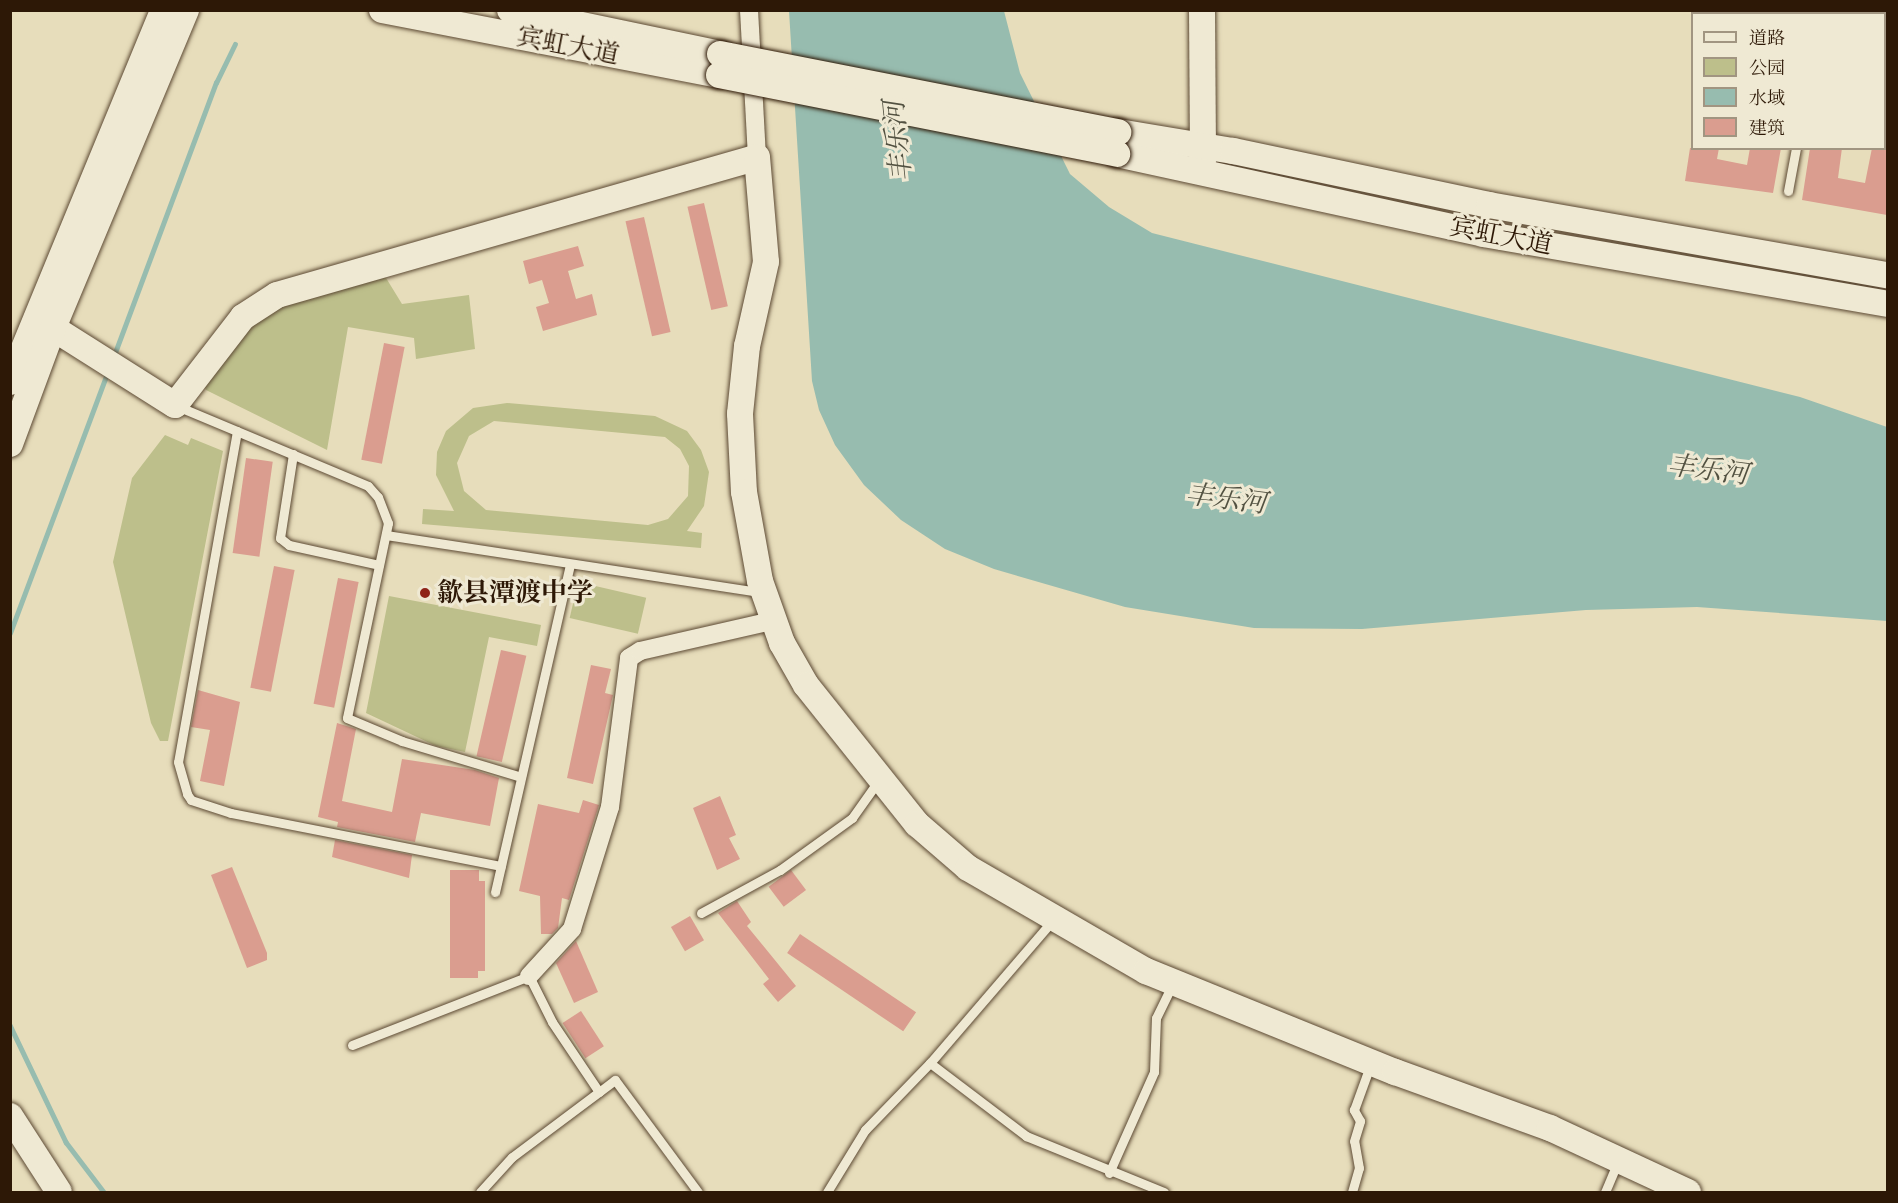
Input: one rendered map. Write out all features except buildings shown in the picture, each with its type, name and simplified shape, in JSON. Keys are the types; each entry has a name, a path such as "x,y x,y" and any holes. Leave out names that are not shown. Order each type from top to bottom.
{"main road":[{"path":"10,382 19,335 163,10"},
{"path":"10,444 53,328 186,10"},
{"name":"宾虹大道","path":"382,10 719,65"},
{"name":"宾虹大道","path":"510,10 719,65"},
{"path":"1185,10 1194,144"},
{"path":"1194,171 1202,10"},
{"path":"719,65 1117,143"},
{"name":"宾虹大道","path":"1117,143 1194,144 1489,206 1887,275"},
{"name":"宾虹大道","path":"1117,143 1194,171 1483,234 1887,304"},
{"path":"53,328 86,346 117,370 175,405 243,317 277,295 757,157 766,262 747,346 740,414 747,515 763,592 772,621 806,685 879,779 950,855 1054,919 1174,982 1371,1062 1550,1128 1688,1192"},
{"path":"10,1116 58,1192"}],"street":[{"path":"749,10 757,157"},
{"path":"530,976 573,928 610,807 629,658 640,651 772,621"}],"lane":[{"path":"1788,191 1796,150"},
{"path":"175,405 374,491 388,523 347,718 402,741 521,777"},
{"path":"237,431 178,762 187,794 191,800 231,813 501,866"},
{"path":"292,454 280,538 289,545 379,565"},
{"path":"386,535 763,592"},
{"path":"495,892 570,564"},
{"path":"701,913 780,870 852,818 879,779"},
{"path":"827,1192 865,1130 930,1064 1054,919"},
{"path":"352,1045 530,976 552,1022 599,1092"},
{"path":"1109,1173 1154,1072 1156,1018 1174,982"},
{"path":"1352,1192 1359,1168 1354,1141 1360,1121 1354,1110 1371,1062"},
{"path":"930,1064 1026,1136 1142,1189 1164,1192"},
{"path":"480,1192 512,1157 615,1080 698,1192"},
{"path":"1605,1192 1619,1160"}],"green space":[{"path":"383,273 402,304 469,295 475,349 416,359 414,338 348,327 327,450 206,390 204,385 248,321 278,302"},
{"path":"507,403 655,416 687,431 701,450 709,472 704,506 687,531 702,533 701,548 422,524 423,509 454,511 436,475 437,452 446,431 473,408","holes":["494,421 665,437 680,449 689,466 688,496 668,519 648,525 486,510 464,491 457,463 469,436"]},
{"path":"165,435 188,445 191,438 223,451 168,741 160,741 151,723 113,562 132,478"},
{"path":"578,582 646,598 638,634 570,618"},
{"path":"389,596 541,625 537,646 489,637 465,752 436,746 366,713"}],"water":[{"name":"丰乐河","path":"789,11 1004,11 1020,73 1070,174 1109,207 1152,233 1800,397 1887,427 1887,621 1697,607 1586,610 1362,629 1254,628 1125,607 994,569 945,549 901,520 864,485 835,445 819,410 812,381"}],"waterway":[{"path":"113,358 216,83 235,44"},
{"path":"10,633 108,371"},
{"path":"10,1025 66,1142 104,1192"}],"place":[{"name":"歙县潭渡中学","path":"425,593"}]}
